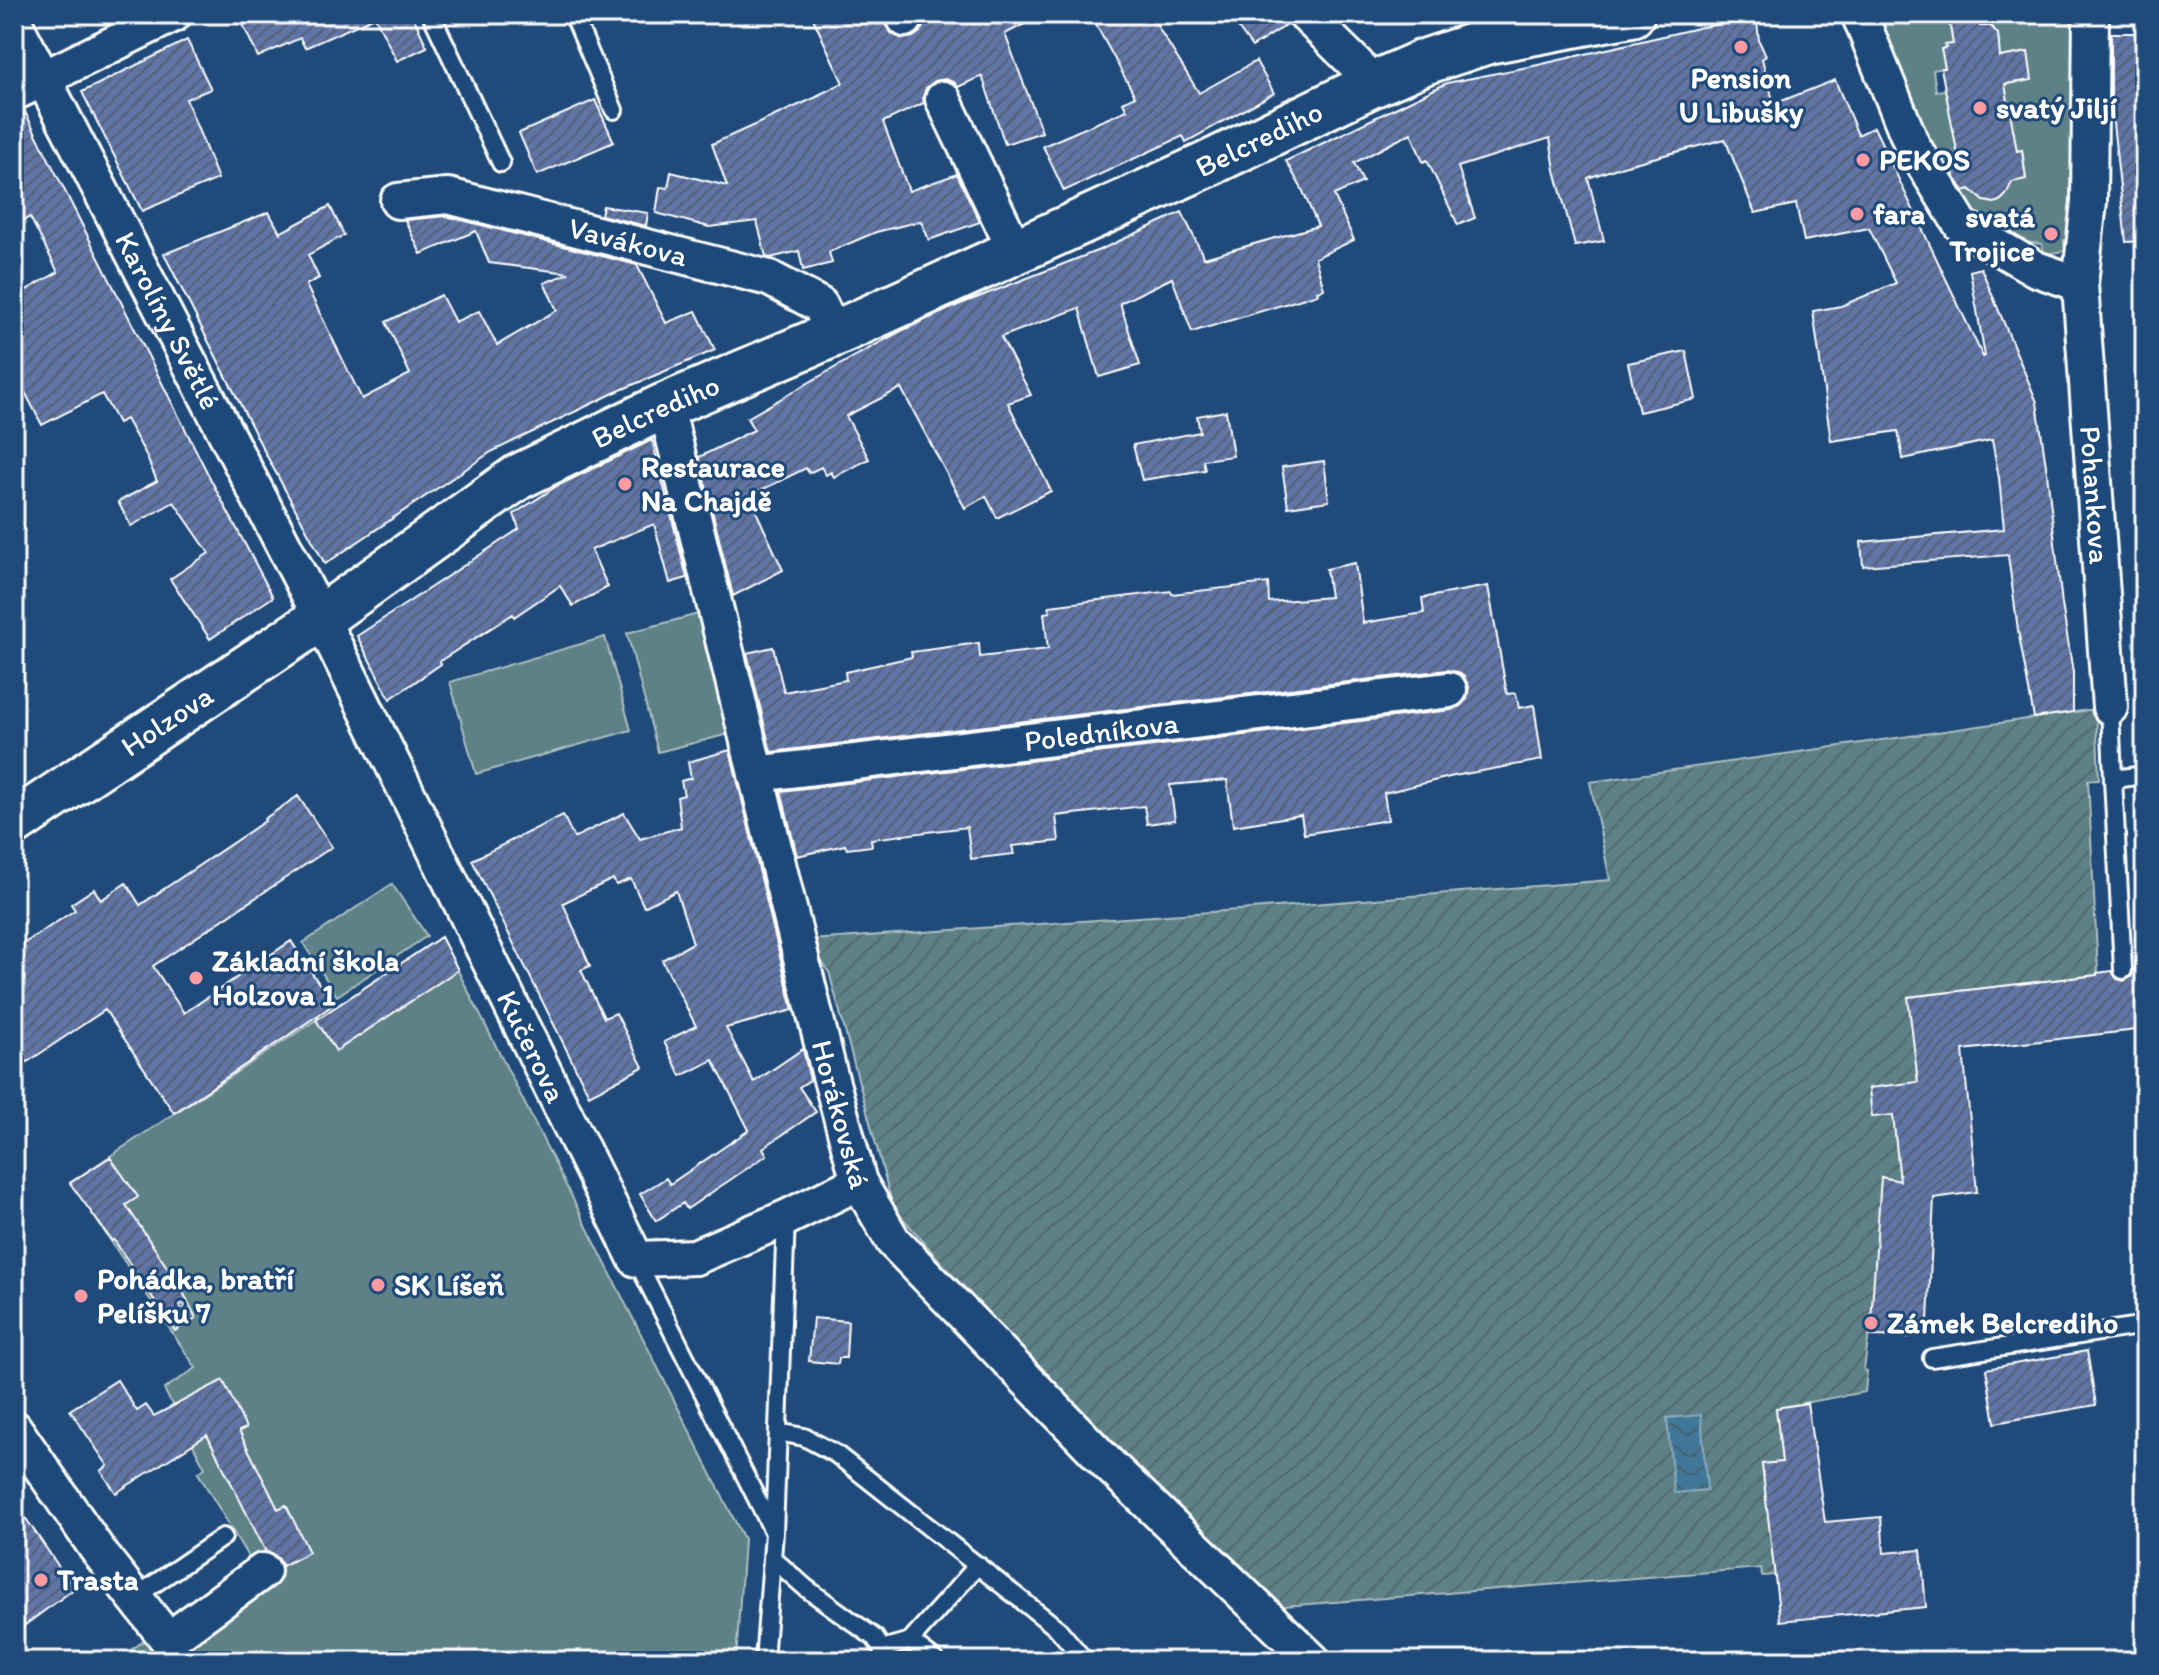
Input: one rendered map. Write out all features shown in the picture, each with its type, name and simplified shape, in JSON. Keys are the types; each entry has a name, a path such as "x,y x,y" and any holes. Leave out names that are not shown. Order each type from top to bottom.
{"street":[{"path":"28,86 174,14"},
{"path":"1305,14 1357,65 1369,86"},
{"name":"Belcrediho","path":"321,618 518,477 662,407 834,334 1424,62 1488,41 1632,14"},
{"path":"1859,14 1912,145 1962,226 2036,269 2080,284"},
{"name":"Pohankova","path":"2091,14 2089,202 2080,284 2110,707"},
{"name":"Karolíny Světlé","path":"14,22 28,86 321,618"},
{"path":"943,99 1015,250"},
{"name":"Vavákova","path":"398,201 448,196 769,278 820,305 834,334"},
{"name":"Horákovská","path":"662,407 671,427 829,1072 859,1182 893,1241 1108,1464 1313,1661"},
{"name":"Holzova","path":"14,823 321,618"},
{"name":"Kučerova","path":"321,618 636,1259"},
{"name":"Poledníkova","path":"756,774 1449,690"},
{"path":"636,1259 695,1257 859,1182"},
{"path":"14,1428 99,1552 168,1640 263,1571"}],"lane":[{"path":"431,14 501,163"},
{"path":"573,14 614,110"},
{"path":"2110,707 2123,970"},
{"path":"2113,779 2145,775"},
{"path":"764,1661 774,1533 786,1218"},
{"path":"636,1259 774,1533"},
{"path":"1932,1358 2145,1325"},
{"path":"778,1432 804,1437 836,1454 1058,1629 1085,1661"},
{"path":"135,1597 223,1537"},
{"path":"772,1558 806,1588 875,1638 883,1655 910,1641 978,1565"},
{"path":"910,1641 936,1661"}],"green space":[{"path":"1876,14 2071,14 2078,61 2080,112 2069,240 2064,240 2065,251 2044,254 2042,244 2023,242 1975,214 1958,200 1947,185 1921,130","holes":["1978,15 1980,28 1991,26 1995,33 1993,39 1999,39 1999,44 1994,44 1996,58 2023,53 2028,55 2031,76 2027,81 2000,85 2002,95 2007,95 2002,99 2005,113 2010,112 2011,116 2006,117 2008,131 2013,130 2014,133 2008,135 2011,149 2022,150 2026,179 2009,182 2005,196 1995,202 1984,200 1975,189 1957,191 1952,163 1963,157 1961,143 1956,144 1955,140 1960,139 1958,125 1953,126 1952,123 1957,121 1955,108 1950,109 1949,105 1955,103 1952,89 1936,91 1933,70 1949,67 1947,52 1942,53 1941,49 1953,44 1949,20"]},
{"path":"702,613 733,733 658,752 627,633"},
{"path":"605,637 631,730 476,774 450,682"},
{"path":"2096,709 2099,779 2088,780 2097,975 1909,997 1918,1084 1869,1088 1872,1117 1893,1115 1900,1181 1882,1177 1873,1303 1864,1370 1867,1371 1865,1392 1776,1408 1782,1462 1762,1465 1775,1575 1762,1576 1761,1568 1272,1607 1065,1404 893,1207 829,972 812,948 811,940 1610,880 1590,782"},
{"path":"392,884 427,936 337,996 303,943"},
{"name":"SK Líšeň","path":"441,937 744,1539 736,1661 115,1661 253,1565 198,1473 205,1468 164,1389 196,1368 71,1182"}],"water":[{"path":"1701,1415 1707,1490 1674,1493 1667,1418"}],"building":[{"path":"238,14 412,14 427,47 397,61 375,17 305,48 300,38 258,57"},
{"path":"811,14 883,14 892,34 903,39 920,32 925,23 924,14 1044,14 1005,34 1042,132 1005,144 982,76 958,87 945,79 935,81 926,88 924,103 883,122 909,191 957,174 980,222 929,240 921,221 876,232 829,252 832,263 803,270 799,251 766,257 757,221 709,227 656,213 660,187 668,188 671,172 727,186 712,144 843,83"},
{"path":"1090,14 1150,14 1199,93 1256,61 1274,93 1186,142 1183,136 1064,191 1043,146 1127,110 1123,102 1135,96"},
{"path":"1228,14 1286,14 1288,24 1252,47"},
{"name":"svatý Jiljí","path":"1978,15 1980,26 1991,26 1998,34 2000,57 2028,52 2032,80 2005,84 2017,151 2022,150 2026,179 2012,182 2006,195 1995,203 1984,201 1970,189 1964,191 1954,176 1952,162 1959,161 1941,68 1945,68 1941,49 1953,44 1949,20"},
{"path":"1757,20 1759,41 1766,56 1762,59 1774,104 1835,80 1858,135 1874,127 1983,357 1970,271 1981,268 2037,402 2073,672 2073,712 2034,718 2008,555 1863,566 1861,542 2004,529 1992,440 1903,459 1898,431 1831,441 1813,311 1841,306 1896,283 1869,228 1804,241 1796,204 1755,213 1725,139 1588,178 1604,241 1575,246 1550,138 1458,167 1475,218 1458,225 1427,160 1423,162 1411,133 1354,163 1363,182 1334,195 1354,240 1315,258 1324,289 1317,291 1318,294 1192,332 1172,278 1120,303 1140,365 1099,377 1079,308 1001,337 1031,395 1008,403 1051,491 997,518 986,496 965,508 901,388 846,416 869,459 834,477 831,472 826,475 821,467 809,473 806,468 749,496 783,570 733,596 699,457 754,430 747,418 850,359 958,305 1102,249 1182,212 1204,258 1318,226 1286,161 1447,83 1702,27"},
{"path":"2111,33 2145,33 2145,241 2126,242 2111,105"},
{"path":"187,40 211,89 186,99 218,179 142,211 82,92"},
{"path":"595,100 614,142 537,175 519,133"},
{"path":"24,110 273,597 210,639 170,579 209,553 174,502 131,526 118,502 157,481 126,419 118,423 102,394 42,425 14,371 14,297 58,272 30,217 14,225 14,113"},
{"path":"330,206 344,235 308,255 319,278 306,285 362,399 410,374 386,322 441,295 455,322 479,311 497,345 557,310 544,283 569,273 489,263 476,231 421,254 405,220 446,216 637,265 666,323 696,311 715,350 616,392 491,452 325,564 164,254 269,212 280,233"},
{"path":"603,206 648,213 646,226 601,215"},
{"path":"1686,351 1696,399 1639,412 1628,363"},
{"path":"1226,411 1233,456 1203,460 1205,470 1142,480 1133,445 1200,432 1197,416"},
{"path":"652,440 687,578 670,583 654,524 591,550 608,587 573,606 560,586 440,661 441,664 390,699 357,636 519,529 514,514 557,486"},
{"path":"1324,461 1329,501 1288,507 1282,467"},
{"path":"1355,563 1363,623 1424,613 1422,598 1488,586 1507,694 1516,693 1519,708 1534,705 1542,760 1384,793 1388,820 1304,834 1301,815 1233,826 1227,780 1170,785 1175,820 1147,824 1144,806 1056,816 1059,841 1012,846 1014,854 971,859 967,827 871,839 872,846 847,849 845,845 797,856 781,791 1451,710 1467,699 1469,687 1458,672 1447,670 771,752 747,653 773,647 784,692 846,680 845,672 912,657 911,652 979,643 980,657 1048,649 1044,613 1050,612 1049,606 1268,583 1269,602 1330,597 1326,569"},
{"path":"730,750 793,1010 726,1028 754,1082 803,1049 810,1080 799,1087 816,1112 763,1148 767,1155 687,1209 683,1203 656,1221 640,1194 666,1178 670,1184 749,1130 713,1060 681,1076 664,1042 696,1026 662,960 693,943 676,891 644,907 631,879 616,885 613,879 563,903 590,966 581,970 604,1018 616,1013 643,1067 589,1095 472,860 563,815 574,838 624,813 640,839 681,827 677,797 684,795 681,781 691,778 688,762"},
{"path":"298,796 332,847 153,966 184,1013 291,941 333,1005 174,1113 105,1010 14,1071 14,950 75,910 71,904 94,889 101,900 126,883 140,905"},
{"path":"441,937 458,970 336,1051 316,1020"},
{"path":"2145,967 2145,1029 1963,1050 1977,1192 1934,1198 1928,1321 1910,1320 1910,1337 1870,1336 1881,1177 1900,1181 1893,1115 1872,1117 1869,1088 1918,1082 1908,997 2112,971 2117,979 2124,981 2132,976 2134,969"},
{"path":"110,1157 138,1197 126,1205 182,1290 196,1318 175,1331 114,1240 70,1183"},
{"path":"813,1318 848,1321 846,1358 839,1358 838,1364 809,1361"},
{"path":"2087,1351 2096,1405 1995,1423 1986,1369"},
{"path":"117,1380 137,1411 146,1405 154,1416 223,1380 246,1428 239,1431 278,1509 286,1505 309,1552 282,1566 279,1559 266,1552 207,1435 116,1493 101,1471 108,1466 70,1410"},
{"path":"1807,1403 1825,1522 1881,1517 1884,1553 1921,1550 1926,1607 1780,1621 1762,1464 1782,1462 1776,1408"},
{"path":"14,1501 74,1589 14,1633"}],"place":[{"name":"Pension U Libušky","path":"1741,47"},
{"name":"svatý Jiljí","path":"1980,108"},
{"name":"PEKOS","path":"1863,160"},
{"name":"fara","path":"1857,214"},
{"name":"svatá Trojice","path":"2051,234"},
{"name":"Restaurace Na Chajdě","path":"625,484"},
{"name":"Základní škola Holzova 1","path":"196,978"},
{"name":"SK Líšeň","path":"378,1285"},
{"name":"Pohádka, bratří Pelíšků 7","path":"81,1296"},
{"name":"Zámek Belcrediho","path":"1871,1323"},
{"name":"Trasta","path":"41,1580"}]}
